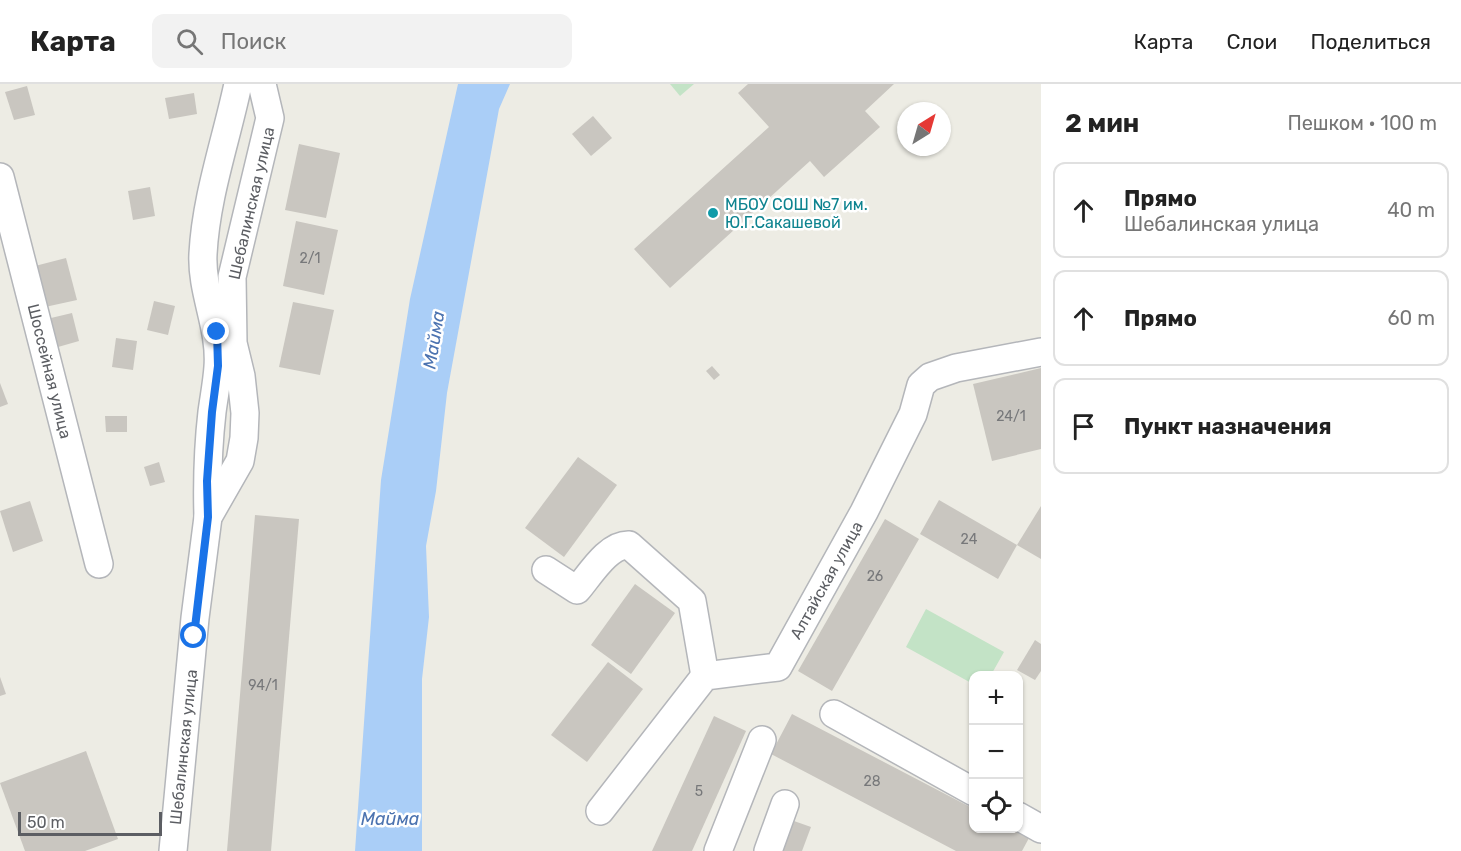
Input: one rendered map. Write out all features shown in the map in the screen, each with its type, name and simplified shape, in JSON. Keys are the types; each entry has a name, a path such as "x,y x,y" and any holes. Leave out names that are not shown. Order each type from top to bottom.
{"street":[{"path":"208,517 207,481 218,366 217,332 203,256 210,197 238,84"},
{"name":"Шебалинская улица","path":"173,851 195,618 208,517 240,460 244,438 245,413 241,376 233,344 232,277 270,118 262,84"},
{"name":"Шоссейная улица","path":"0,177 99,564"},
{"name":"Алтайская улица","path":"705,676 778,667 864,512 913,414 921,385 930,377 956,368 1041,352"},
{"path":"546,570 577,590 612,549 621,545 629,545 692,601 705,676 600,811"},
{"path":"834,714 969,789"},
{"path":"718,851 762,740"},
{"path":"768,851 785,804"},
{"path":"1023,819 1041,829"}],"green space":[{"path":"670,84 694,84 680,96"},
{"path":"926,609 1004,652 993,671 969,671 969,682 906,647"}],"water":[{"name":"Майма","path":"458,84 510,84 499,109 447,393 436,491 426,546 429,617 422,679 422,851 355,851 381,480 410,299"}],"building":[{"name":"МБОУ СОШ №7 им. Ю.Г.Сакашевой","path":"748,84 894,84 865,111 880,127 824,177 810,161 670,288 634,249 769,127 738,93"},
{"path":"27,86 35,115 14,120 5,92"},
{"path":"194,93 197,114 169,119 165,98"},
{"path":"593,116 612,138 591,156 572,134"},
{"path":"299,144 340,153 326,218 285,210"},
{"path":"150,187 155,216 133,220 128,191"},
{"path":"296,221 338,230 324,295 283,286"},
{"path":"66,258 77,300 45,307 35,266"},
{"path":"154,301 175,306 168,335 147,330"},
{"path":"293,302 334,310 320,375 279,367"},
{"path":"72,313 79,341 58,347 51,318"},
{"path":"116,338 137,341 133,370 112,367"},
{"path":"712,366 720,375 714,380 706,371"},
{"path":"1041,368 1041,449 992,461 973,384"},
{"path":"0,383 8,404 0,407"},
{"path":"105,416 127,416 127,432 106,432"},
{"path":"578,457 617,485 564,557 525,528"},
{"path":"159,462 165,482 150,486 144,467"},
{"path":"939,500 1017,545 998,579 920,534"},
{"path":"30,501 43,541 13,552 0,511"},
{"path":"1041,506 1041,559 1017,545"},
{"path":"255,515 299,519 271,851 227,851"},
{"path":"885,519 919,539 832,691 798,671"},
{"path":"635,584 675,613 631,674 591,645"},
{"path":"1035,640 1041,644 1041,671 1035,680 1023,673 1023,671 1017,670"},
{"path":"608,662 643,689 587,762 551,735"},
{"path":"0,677 6,694 0,696"},
{"path":"792,714 969,806 969,833 1020,833 1029,838 1022,851 956,851 771,754"},
{"path":"714,716 746,731 692,851 652,851"},
{"path":"86,751 118,839 85,851 25,851 0,783"},
{"path":"794,821 811,827 802,851 783,851"}],"place":[{"name":"МБОУ СОШ №7 им. Ю.Г.Сакашевой","path":"713,213"}],"route":[{"path":"194,636 208,517 207,481 218,366 217,332"}]}
